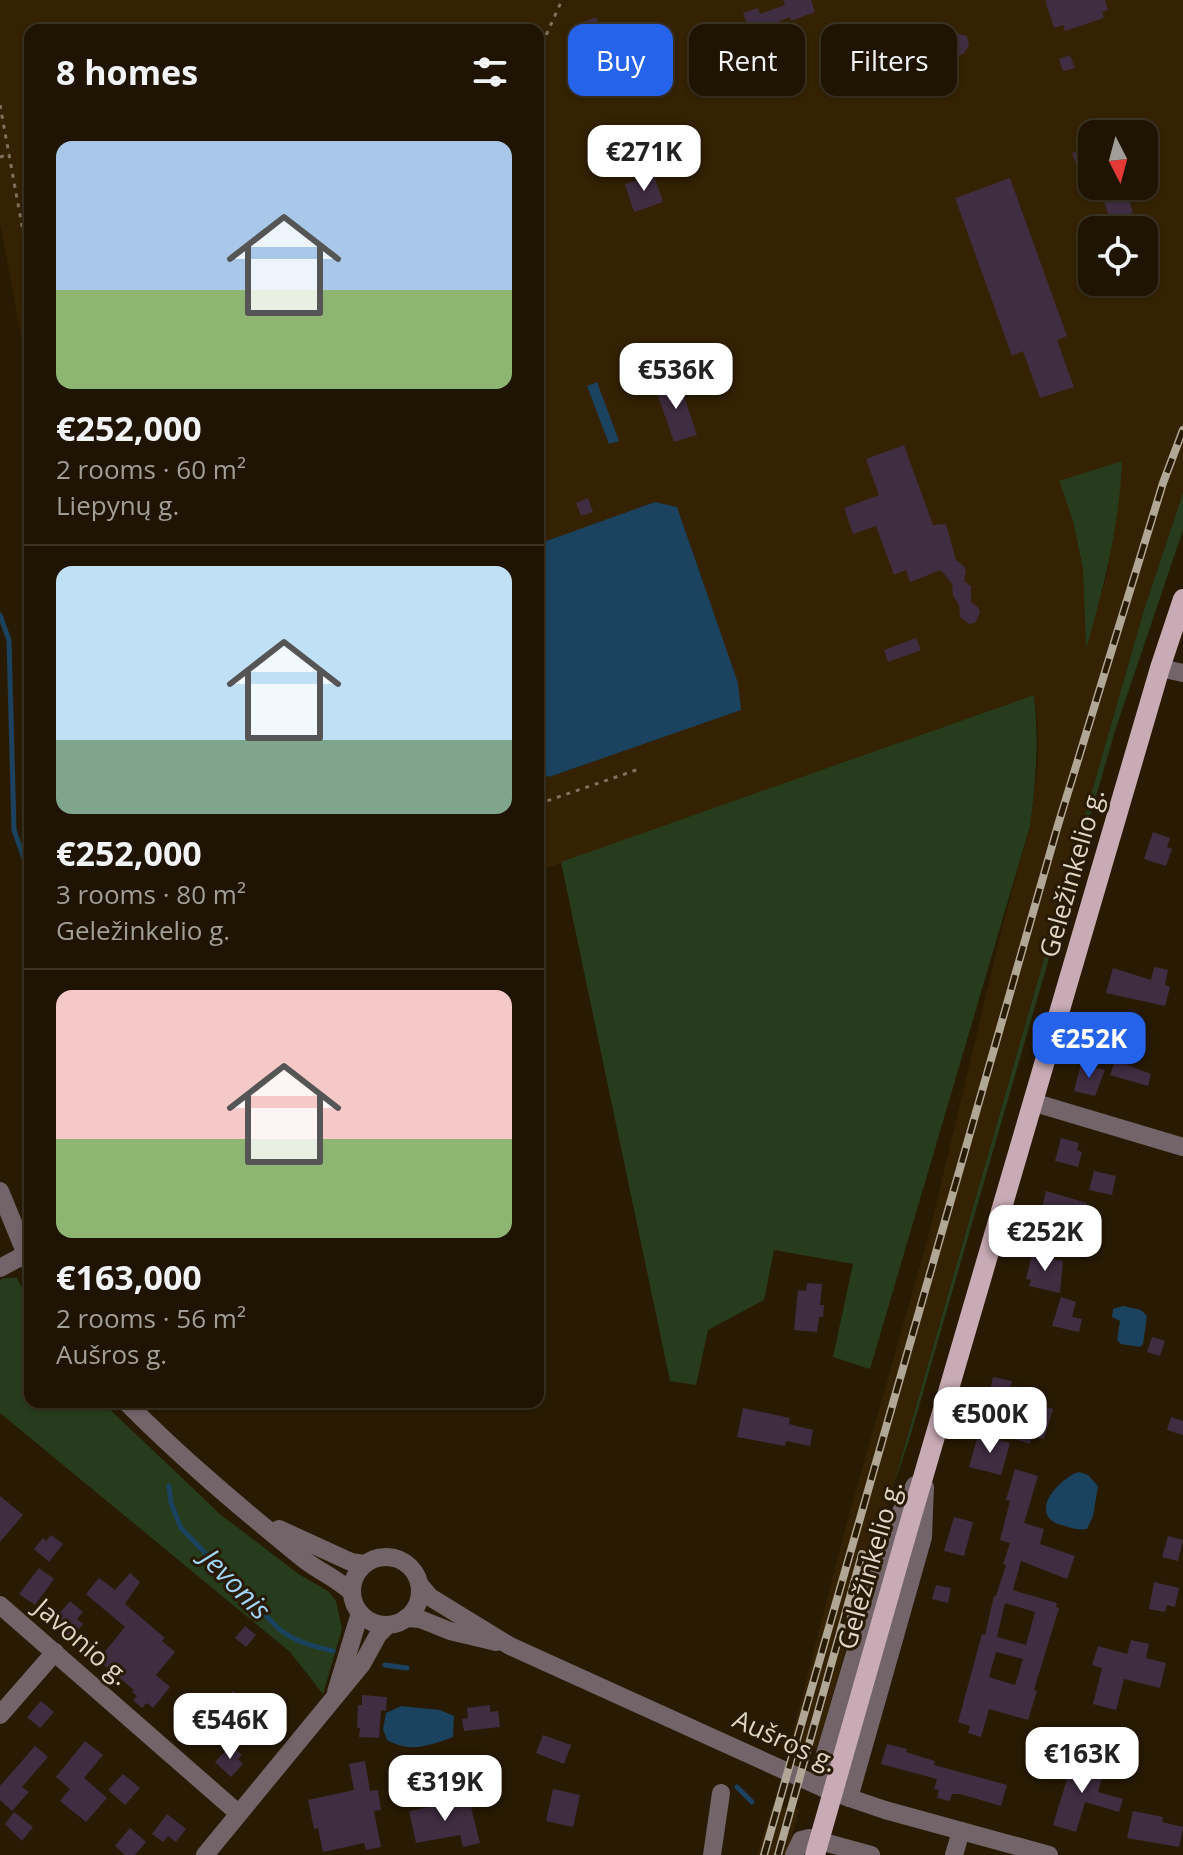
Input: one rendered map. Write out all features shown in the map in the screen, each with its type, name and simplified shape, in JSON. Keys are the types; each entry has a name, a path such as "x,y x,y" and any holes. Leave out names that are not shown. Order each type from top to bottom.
{"main road":[{"name":"Geležinkelio g.","path":"815,1855 1032,1102 1183,599"}],"street":[{"path":"1160,668 1183,673"},
{"path":"1032,1102 1183,1147"},
{"path":"0,1191 24,1249"},
{"path":"0,1268 24,1260"},
{"path":"132,1408 212,1484 313,1567 341,1582 351,1592 360,1613 373,1623 397,1622"},
{"path":"816,1784 892,1529 926,1465"},
{"path":"849,1798 923,1537 926,1465"},
{"path":"251,1516 319,1549 364,1564"},
{"path":"205,1855 362,1664 378,1635 418,1603 420,1585 410,1567 395,1558 379,1557 364,1564 354,1576 351,1592"},
{"name":"Aušros g.","path":"420,1585 430,1597 510,1646 816,1784 849,1798 1049,1855"},
{"name":"Javonio g.","path":"0,1605 238,1813"},
{"path":"334,1698 360,1613"},
{"name":"Aušros g.","path":"397,1622 420,1619 450,1631 510,1646"},
{"path":"0,1715 55,1652"},
{"path":"712,1855 721,1793"},
{"path":"954,1855 961,1831"},
{"path":"794,1855 801,1840 809,1838 871,1855"}],"path":[{"path":"544,40 562,0"},
{"path":"0,105 24,235"},
{"path":"0,157 10,154"},
{"path":"544,802 642,768"}],"shaded area":[{"path":"0,0 1183,0 1183,493 1143,613 817,1750 791,1740 844,1533 929,1234 1002,928 1030,826 1038,765 1034,695 544,869 544,24 24,24 24,352 0,223","holes":["1059,481 1109,566 1086,647 1083,569 1073,521"]},
{"path":"773,1804 795,1810 800,1808 786,1855 757,1855"}],"green space":[{"path":"1122,461 1114,534 1086,650 1083,569 1073,521 1059,481"},
{"path":"1183,493 1183,530 1115,731 892,1490 1143,613"},
{"path":"1034,695 1036,760 1030,826 870,1369 833,1357 853,1264 774,1250 764,1300 708,1330 696,1385 670,1381 561,862"},
{"path":"17,1278 24,1291 24,1408 108,1408 221,1515 300,1575 328,1591 336,1601 342,1629 323,1694 290,1652 0,1413 0,1280"}],"water":[{"path":"597,382 619,441 609,444 587,386"},
{"path":"655,502 677,507 738,683 741,710 549,777 544,774 544,542"},
{"path":"1123,1306 1141,1310 1147,1316 1140,1347 1121,1344 1117,1340 1120,1321 1112,1317 1113,1309"},
{"path":"1079,1472 1088,1475 1098,1486 1093,1516 1087,1529 1057,1523 1047,1514 1046,1506 1053,1492"},
{"path":"401,1706 440,1710 454,1716 453,1737 412,1747 387,1740 383,1729 386,1713"}],"building":[{"path":"783,0 811,0 815,12 772,24 747,24 743,13 758,8 760,14 785,5"},
{"path":"1045,0 1105,0 1108,10 1102,12 1104,18 1065,31 1063,25 1054,28"},
{"path":"596,17 599,24 578,24"},
{"path":"957,33 967,36 969,46 957,56"},
{"path":"1070,55 1075,68 1063,71 1059,59"},
{"path":"1078,151 1078,167 1077,167 1072,153"},
{"path":"654,175 663,202 634,212 625,184"},
{"path":"1010,178 1067,336 1057,340 1074,387 1040,398 1023,351 1012,356 955,198"},
{"path":"1104,200 1129,200 1133,213 1109,216"},
{"path":"678,379 697,435 674,442 655,387"},
{"path":"904,445 933,525 946,524 956,560 966,571 964,581 971,586 971,602 980,613 975,623 969,624 960,617 952,584 941,570 910,582 906,570 894,575 876,526 853,534 844,508 879,495 866,459"},
{"path":"588,498 593,512 581,516 576,503"},
{"path":"916,638 921,650 888,662 884,650"},
{"path":"1153,832 1170,838 1167,847 1172,849 1166,866 1144,859"},
{"path":"1154,967 1168,970 1165,985 1170,987 1165,1006 1106,993 1113,968 1151,980"},
{"path":"1115,1060 1151,1074 1148,1086 1110,1075"},
{"path":"1081,1064 1105,1070 1095,1096 1074,1091"},
{"path":"1061,1138 1079,1143 1077,1150 1082,1152 1078,1167 1055,1161"},
{"path":"1094,1171 1116,1176 1112,1195 1089,1190"},
{"path":"1046,1191 1087,1203 1082,1223 1062,1218 1057,1219 1056,1223 1039,1219"},
{"path":"1032,1254 1063,1261 1060,1293 1029,1286 1031,1280 1026,1279"},
{"path":"807,1283 822,1284 820,1305 824,1305 823,1317 819,1317 817,1332 794,1330 798,1290 806,1291"},
{"path":"1061,1297 1076,1302 1072,1317 1082,1319 1079,1332 1052,1326"},
{"path":"1152,1337 1165,1341 1160,1356 1147,1352"},
{"path":"993,1377 1012,1381 1007,1400 989,1395"},
{"path":"1029,1402 1053,1409 1044,1439 1032,1436 1030,1444 1012,1438 1019,1413 1025,1414"},
{"path":"743,1408 790,1418 789,1424 813,1430 810,1446 786,1441 785,1446 737,1437"},
{"path":"1171,1417 1183,1421 1183,1435 1167,1430"},
{"path":"978,1435 1010,1443 1001,1475 969,1467"},
{"path":"1015,1469 1038,1476 1024,1523 1044,1529 1040,1544 1075,1556 1067,1579 1021,1561 1013,1590 1057,1603 1056,1607 1059,1608 1028,1720 989,1709 981,1737 968,1733 970,1726 958,1722 982,1634 985,1635 994,1596 1006,1565 1003,1564 1010,1543 1000,1540 1010,1501 1006,1500","holes":["1005,1603 1035,1612 1026,1645 997,1637","996,1652 1023,1659 1015,1685 989,1677"]},
{"path":"0,1496 23,1515 0,1542"},
{"path":"954,1517 973,1522 964,1556 944,1551"},
{"path":"51,1535 63,1544 49,1562 34,1549 43,1538 46,1541"},
{"path":"1168,1536 1183,1540 1178,1561 1162,1557"},
{"path":"39,1568 54,1579 35,1605 19,1594"},
{"path":"130,1573 140,1582 125,1604 165,1638 162,1641 175,1652 156,1675 170,1687 153,1708 147,1703 142,1708 133,1700 137,1696 132,1692 134,1690 98,1660 125,1627 86,1594 99,1578 115,1590"},
{"path":"1154,1582 1179,1588 1175,1607 1167,1605 1165,1612 1149,1609"},
{"path":"936,1585 951,1588 948,1603 932,1599"},
{"path":"70,1601 83,1612 77,1619 83,1624 71,1638 52,1622"},
{"path":"245,1626 256,1635 246,1647 235,1638"},
{"path":"1131,1640 1149,1644 1146,1658 1166,1663 1160,1688 1124,1679 1116,1710 1093,1704 1102,1668 1092,1665 1098,1646 1127,1654"},
{"path":"233,1691 246,1702 242,1706 254,1716 244,1729 219,1708"},
{"path":"362,1695 387,1697 386,1711 381,1710 379,1738 359,1737 358,1705 362,1705"},
{"path":"41,1701 54,1712 40,1728 27,1717"},
{"path":"490,1705 490,1712 498,1711 500,1727 464,1731 462,1719 468,1718 467,1708"},
{"path":"191,1713 197,1714 211,1726 196,1742 179,1727"},
{"path":"543,1735 571,1745 564,1764 536,1753"},
{"path":"85,1741 103,1755 84,1778 107,1798 86,1822 60,1801 70,1789 56,1777"},
{"path":"887,1744 935,1761 934,1765 1007,1785 1001,1806 960,1794 952,1794 950,1801 937,1798 939,1790 934,1789 937,1779 881,1764"},
{"path":"231,1745 242,1755 238,1759 243,1764 231,1777 215,1762"},
{"path":"35,1746 48,1757 22,1787 29,1792 12,1811 0,1800 0,1786"},
{"path":"1069,1758 1098,1766 1096,1776 1102,1778 1098,1792 1123,1799 1119,1812 1085,1802 1076,1832 1053,1825 1067,1779 1064,1778"},
{"path":"365,1761 370,1791 378,1790 381,1810 374,1811 381,1847 366,1850 364,1843 323,1852 308,1800 354,1790 349,1764"},
{"path":"123,1774 140,1788 125,1805 108,1790"},
{"path":"553,1789 580,1795 573,1827 546,1821"},
{"path":"469,1799 480,1843 463,1847 460,1835 416,1843 409,1811"},
{"path":"1133,1811 1163,1817 1162,1822 1183,1827 1179,1847 1127,1838"},
{"path":"14,1812 33,1827 22,1841 5,1824"},
{"path":"167,1814 186,1829 176,1842 168,1836 163,1842 152,1834"},
{"path":"130,1828 146,1842 135,1855 125,1855 115,1846"}],"waterway":[{"name":"Jevonis","path":"0,615 9,640 14,830 24,858"},
{"name":"Jevonis","path":"169,1486 171,1503 181,1528 279,1629 304,1643 333,1651"},
{"name":"Jevonis","path":"385,1665 407,1668"},
{"name":"Jevonis","path":"737,1787 752,1802"}],"railway":[{"path":"764,1855 1058,825 1163,483 1183,430"},
{"path":"778,1855 862,1554"}]}
